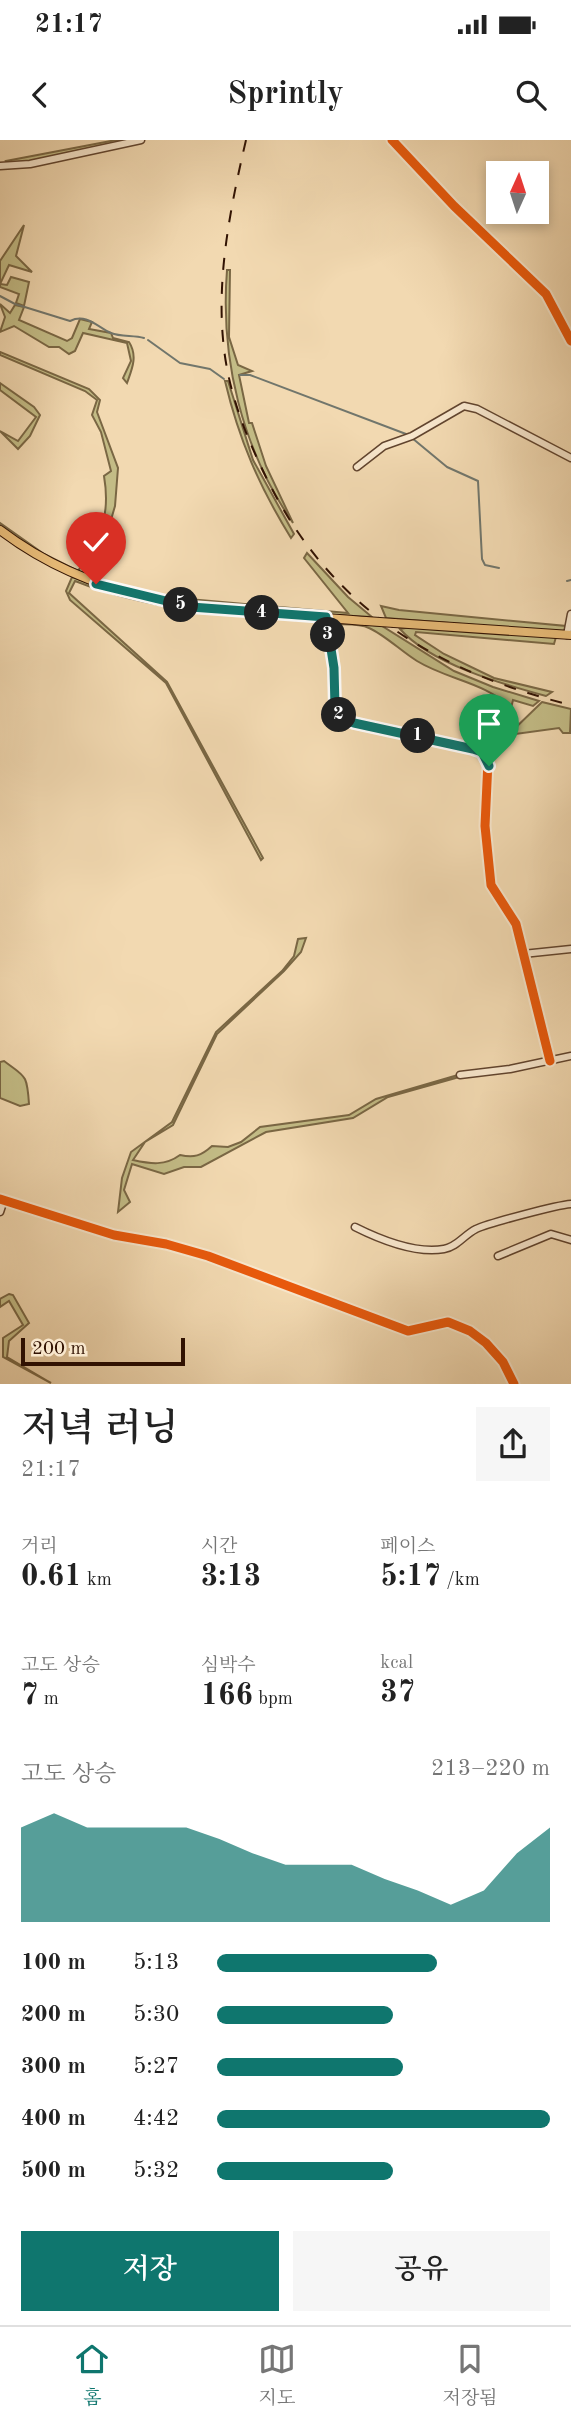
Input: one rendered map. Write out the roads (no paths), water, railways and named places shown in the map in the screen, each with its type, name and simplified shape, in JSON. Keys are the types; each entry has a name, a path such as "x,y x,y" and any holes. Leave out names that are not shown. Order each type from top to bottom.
{"main road":[{"path":"0,530 54,566 81,579 128,594 191,607 569,635"}],"street":[{"path":"0,166 30,164 141,140"},
{"path":"392,140 454,206 546,294 571,341"},
{"path":"357,467 384,446 412,436 464,406 477,408 571,458"},
{"path":"569,635 571,614"},
{"path":"326,617 334,668 335,707 341,718 473,749 486,756 489,766 485,826 491,884 514,917 550,1061"},
{"path":"523,954 571,950"},
{"path":"460,1075 571,1056"},
{"path":"0,1212 2,1200 114,1235 166,1244 208,1256 408,1331 448,1322 470,1331 486,1343 503,1362 514,1384"},
{"path":"355,1227 386,1242 442,1250 456,1245 480,1227 571,1204"},
{"path":"498,1256 551,1234 571,1240"}],"waterway":[{"path":"0,296 15,304 70,321 87,320 115,334 144,338"},
{"path":"148,340 180,363 210,369 224,379"},
{"path":"240,375 250,375 406,434"},
{"path":"412,438 447,467 478,481 482,559 485,565 499,568"},
{"path":"567,581 571,580"}],"railway":[{"path":"246,140 224,264 222,314 225,357 228,375 250,442 291,521 320,561 353,596 390,626 430,652 474,673 521,691 571,705"}]}
